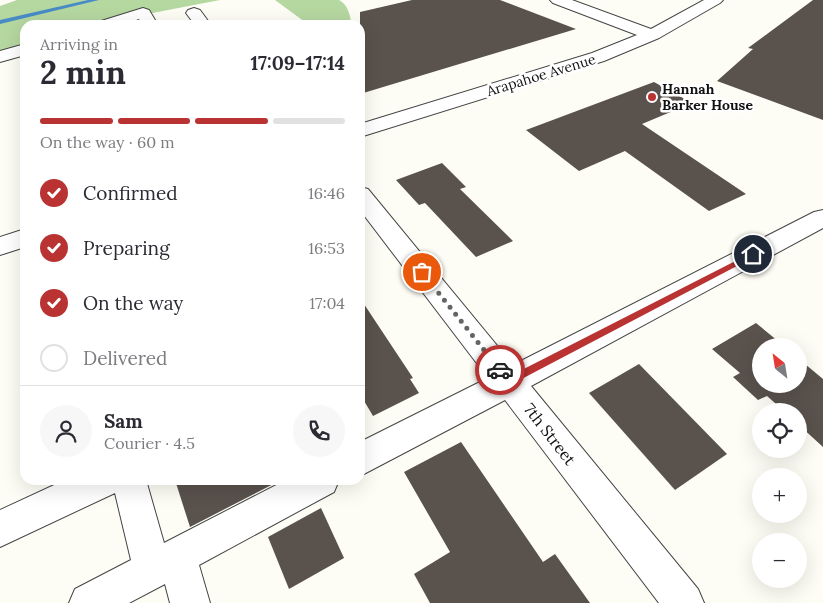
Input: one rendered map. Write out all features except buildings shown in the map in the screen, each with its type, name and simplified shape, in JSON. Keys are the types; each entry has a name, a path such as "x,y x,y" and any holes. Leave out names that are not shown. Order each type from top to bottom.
{"street":[{"path":"558,0 653,35"},
{"name":"Arapahoe Avenue","path":"365,130 598,57 653,35 715,0"},
{"path":"0,57 20,51"},
{"name":"7th Street","path":"365,200 684,603"},
{"path":"365,457 823,218"},
{"path":"0,246 20,240"},
{"path":"0,529 93,485"},
{"path":"131,485 165,563 190,603"},
{"path":"89,603 313,485"}],"green space":[{"path":"17,0 220,0 116,20 20,20 20,47 0,53 0,6"},
{"path":"275,0 339,0 346,7 351,20 302,20"}],"waterway":[{"path":"0,22 96,0"}],"way so far":[{"path":"422,272 500,370"}],"place":[{"name":"Hannah Barker House","path":"652,97"}],"route":[{"path":"500,370 508,381 753,254"}]}
